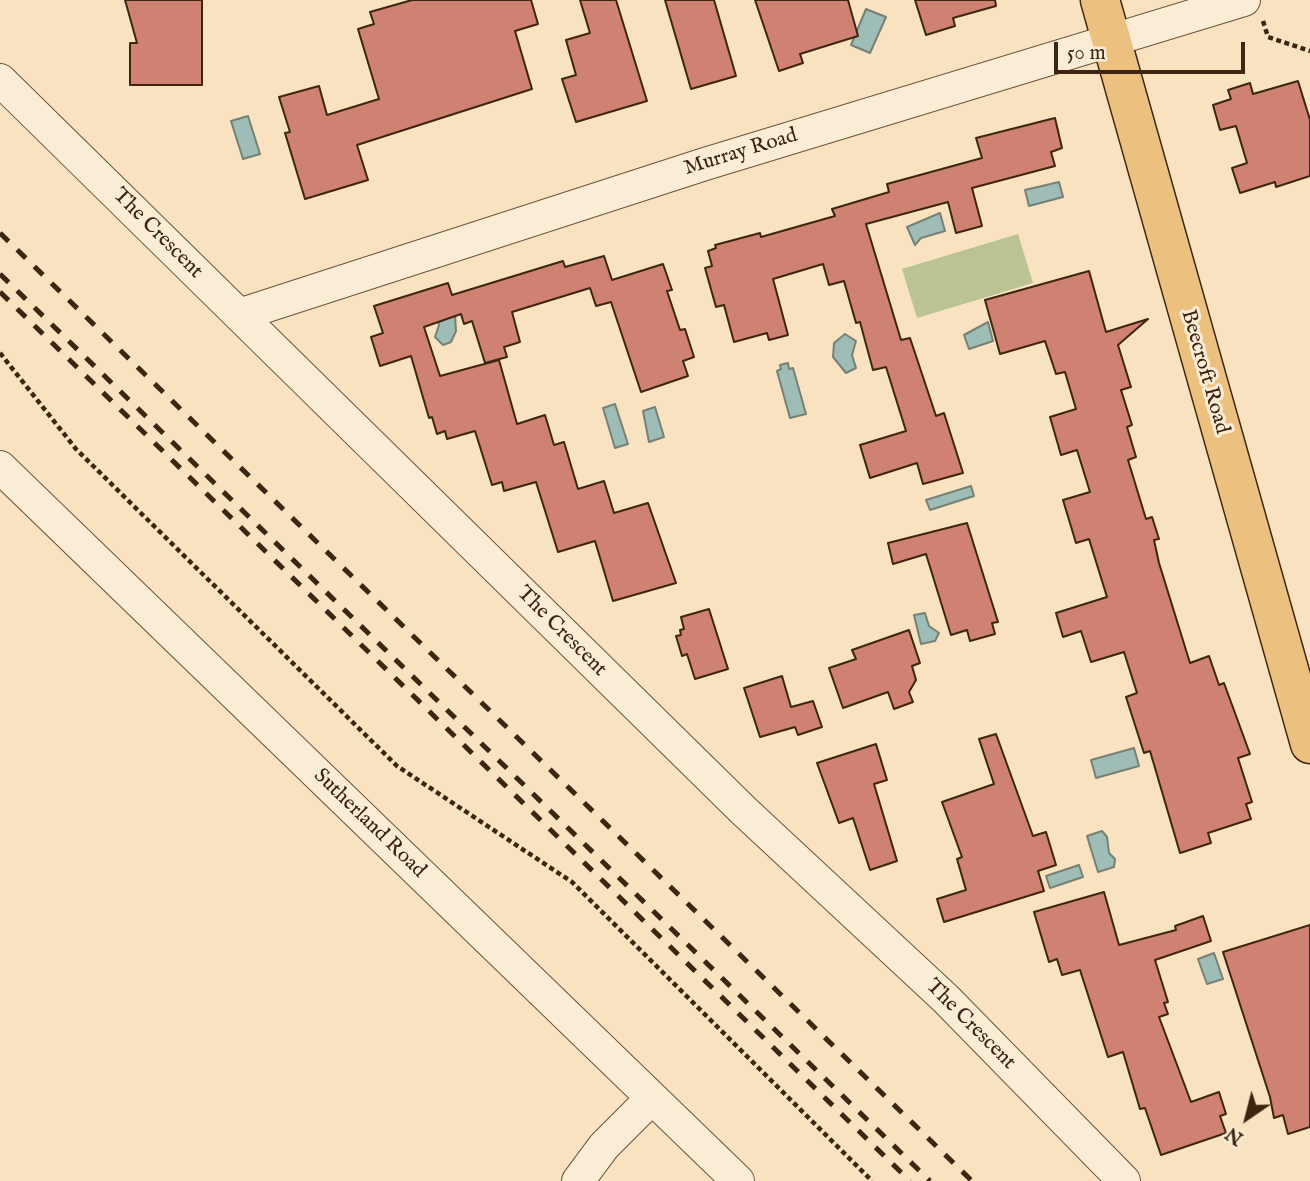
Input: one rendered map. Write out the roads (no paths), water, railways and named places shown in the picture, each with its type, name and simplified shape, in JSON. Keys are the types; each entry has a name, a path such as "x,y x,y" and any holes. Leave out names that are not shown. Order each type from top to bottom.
{"main road":[{"name":"Beecroft Road","path":"1100,0 1310,744"}],"street":[{"name":"Murray Road","path":"239,315 705,164 1111,39 1252,6"},
{"name":"The Crescent","path":"0,80 744,811 946,999 1124,1181"},
{"name":"Sutherland Road","path":"0,467 738,1181"},
{"path":"578,1181 604,1146 652,1098"}],"water":[{"path":"866,9 886,17 870,53 851,45"},
{"path":"248,116 260,154 243,159 231,121"},
{"path":"1059,182 1063,197 1029,206 1025,190"},
{"path":"940,213 945,231 921,238 915,245 907,227"},
{"path":"455,314 456,331 451,342 443,345 435,337 439,325 437,315"},
{"path":"988,322 993,341 969,349 964,335"},
{"path":"845,334 856,341 852,355 856,368 846,373 833,357 834,343"},
{"path":"788,363 789,369 793,368 806,414 790,418 777,371 781,369 780,365"},
{"path":"615,404 628,444 615,448 603,408"},
{"path":"655,407 664,437 649,442 643,411"},
{"path":"971,486 974,496 930,510 926,500"},
{"path":"925,613 929,626 939,633 935,641 921,644 914,615"},
{"path":"1134,748 1139,766 1096,778 1091,760"},
{"path":"1102,831 1107,837 1109,853 1115,859 1114,867 1098,872 1087,836"},
{"path":"1079,865 1083,877 1050,888 1046,876"},
{"path":"1214,953 1223,979 1207,984 1198,959"}],"railway":[{"path":"0,233 972,1181"},
{"path":"0,274 930,1181"},
{"path":"0,292 910,1181"}]}
